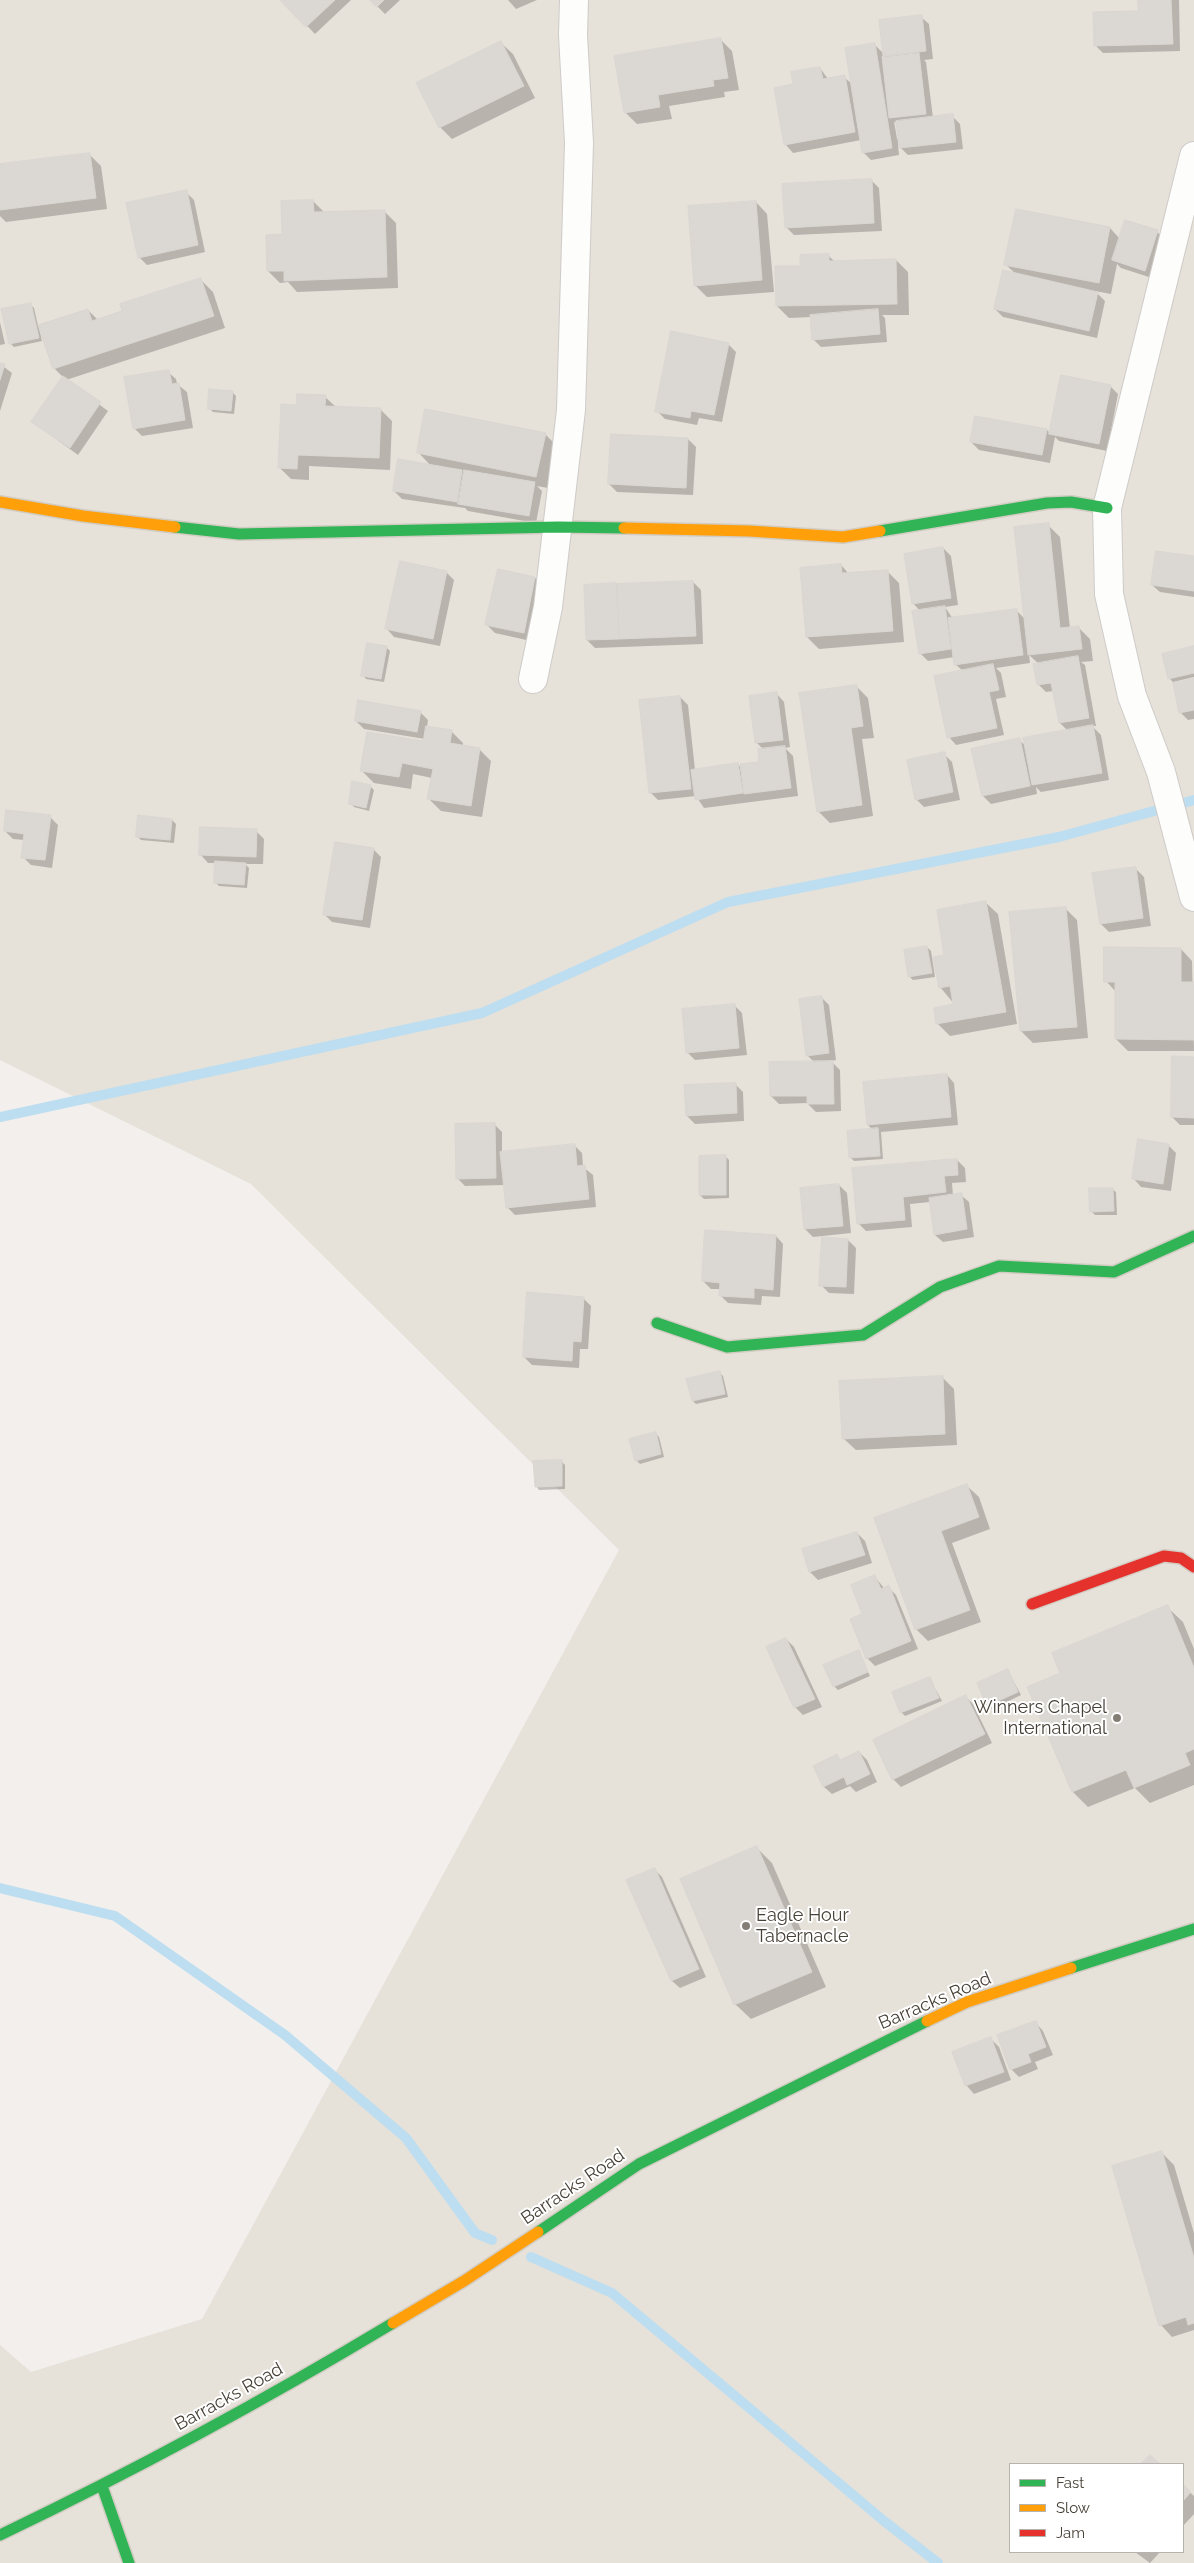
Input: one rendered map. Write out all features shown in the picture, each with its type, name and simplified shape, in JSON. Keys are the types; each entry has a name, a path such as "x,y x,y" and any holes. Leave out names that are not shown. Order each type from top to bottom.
{"street":[{"path":"533,679 548,607 571,410 579,143 573,35 574,0"},
{"path":"1194,156 1107,508 1109,594 1132,696 1161,772 1172,822 1194,896"},
{"path":"0,502 83,516 239,534 558,527 750,531 844,537 1047,503 1071,502 1107,508"},
{"path":"657,1323 727,1347 863,1335 940,1287 999,1266 1114,1272 1194,1236"},
{"path":"1032,1604 1164,1556 1181,1558 1194,1566"},
{"name":"Barracks Road","path":"0,2535 102,2486 306,2375 456,2286 639,2164 811,2076 967,2002 1194,1929"},
{"path":"102,2486 128,2563"}],"shaded area":[{"path":"0,0 1194,0 1194,2563 0,2563 0,2345 31,2372 202,2319 619,1550 251,1184 0,1060"}],"building":[{"path":"280,0 335,0 306,27"},
{"path":"370,0 384,0 377,7"},
{"path":"1138,0 1171,0 1173,44 1094,46 1093,12 1138,11"},
{"path":"922,15 926,51 883,56 879,20"},
{"path":"721,38 728,78 713,80 714,86 658,95 660,107 624,113 614,56"},
{"path":"501,41 524,86 439,128 416,83"},
{"path":"875,43 892,148 862,153 845,48"},
{"path":"919,53 926,114 889,118 882,57"},
{"path":"820,67 823,79 845,75 855,132 784,145 774,88 793,84 791,72"},
{"path":"953,114 956,142 899,148 896,121"},
{"path":"90,153 96,198 0,210 0,164"},
{"path":"872,179 874,223 785,228 782,184"},
{"path":"187,190 198,245 138,258 126,203"},
{"path":"313,200 314,212 385,210 387,277 284,281 284,271 267,271 266,235 282,234 281,201"},
{"path":"756,201 762,280 694,286 688,206"},
{"path":"1016,209 1110,227 1099,283 1004,265"},
{"path":"1125,220 1158,230 1145,271 1112,260"},
{"path":"829,254 829,261 896,259 897,304 776,306 775,266 800,266 800,255"},
{"path":"1003,270 1098,292 1089,331 994,309"},
{"path":"201,278 214,316 53,369 38,325 88,309 92,321 122,311 120,304"},
{"path":"31,303 39,338 9,344 1,309"},
{"path":"878,309 880,334 812,340 810,315"},
{"path":"671,331 729,343 714,415 691,411 690,418 655,412"},
{"path":"0,363 5,364 0,380"},
{"path":"169,370 172,384 179,383 185,420 133,429 124,377"},
{"path":"1061,375 1111,385 1099,444 1049,434"},
{"path":"63,376 101,402 70,448 31,422"},
{"path":"209,389 233,391 231,411 208,409"},
{"path":"297,394 326,395 325,406 381,408 379,458 298,455 297,469 278,468 281,404 296,405"},
{"path":"425,409 546,433 536,477 417,453"},
{"path":"975,416 1047,429 1042,455 970,442"},
{"path":"611,434 688,438 686,488 608,484"},
{"path":"398,459 462,470 457,502 393,491"},
{"path":"464,470 535,482 529,516 458,504"},
{"path":"1049,523 1060,628 1079,626 1082,649 1028,655 1014,527"},
{"path":"943,547 951,598 912,604 904,554"},
{"path":"1156,551 1194,556 1194,591 1151,585"},
{"path":"400,561 447,571 433,639 385,629"},
{"path":"841,564 842,573 888,570 893,631 806,637 800,568"},
{"path":"498,569 535,577 524,633 485,625"},
{"path":"693,581 696,636 619,639 617,584"},
{"path":"616,583 619,639 586,640 584,585"},
{"path":"945,606 951,649 919,654 912,611"},
{"path":"1017,609 1023,655 954,665 948,618"},
{"path":"367,643 387,646 381,679 361,676"},
{"path":"1194,646 1194,673 1168,679 1162,654"},
{"path":"1078,656 1089,718 1059,723 1051,683 1037,685 1033,664"},
{"path":"993,664 999,690 989,692 997,728 947,738 934,676"},
{"path":"1194,679 1194,710 1179,713 1173,683"},
{"path":"857,685 863,726 851,728 862,805 817,812 799,693"},
{"path":"777,692 783,740 755,743 749,696"},
{"path":"680,696 691,789 649,793 639,700"},
{"path":"358,700 421,711 417,732 355,721"},
{"path":"1093,725 1102,773 1032,785 1023,738"},
{"path":"426,726 452,730 450,743 480,748 471,806 427,799 433,769 402,763 399,777 360,771 367,732 423,741"},
{"path":"1020,738 1030,786 982,796 971,749"},
{"path":"785,746 791,788 744,794 740,764 759,762 758,749"},
{"path":"945,752 953,792 915,800 907,760"},
{"path":"738,763 743,793 695,800 691,770"},
{"path":"352,781 371,785 366,808 349,804"},
{"path":"6,810 51,815 45,860 21,858 24,834 4,831"},
{"path":"138,815 172,819 170,840 136,837"},
{"path":"200,827 257,829 256,857 199,855"},
{"path":"335,842 374,848 362,920 323,915"},
{"path":"215,861 246,863 244,885 214,883"},
{"path":"1136,867 1143,918 1100,924 1092,873"},
{"path":"986,901 1006,1012 936,1024 934,1008 953,1004 950,986 939,988 933,957 944,955 937,910"},
{"path":"1066,907 1077,1027 1020,1031 1009,912"},
{"path":"927,946 932,973 908,977 904,950"},
{"path":"1104,947 1181,948 1181,982 1194,982 1194,1040 1115,1039 1115,982 1104,982"},
{"path":"822,996 829,1053 806,1056 799,999"},
{"path":"735,1004 739,1048 686,1053 682,1009"},
{"path":"1172,1056 1194,1057 1194,1118 1171,1117"},
{"path":"833,1061 834,1104 807,1104 807,1096 770,1096 769,1062"},
{"path":"947,1074 951,1117 867,1125 863,1082"},
{"path":"736,1083 737,1113 686,1116 684,1085"},
{"path":"495,1123 496,1178 456,1179 455,1124"},
{"path":"878,1128 880,1156 849,1158 847,1131"},
{"path":"1138,1139 1169,1144 1163,1184 1132,1179"},
{"path":"575,1144 577,1166 585,1165 589,1199 506,1208 500,1152"},
{"path":"726,1155 726,1195 699,1195 699,1156"},
{"path":"957,1159 958,1175 944,1176 946,1192 903,1197 905,1220 857,1224 852,1168"},
{"path":"839,1184 843,1226 804,1229 800,1188"},
{"path":"1089,1188 1113,1188 1114,1211 1090,1212"},
{"path":"962,1193 967,1229 934,1235 929,1198"},
{"path":"705,1230 776,1235 773,1290 754,1288 754,1298 719,1296 720,1283 702,1281"},
{"path":"822,1237 848,1239 846,1287 819,1286"},
{"path":"527,1292 584,1297 581,1342 573,1341 572,1361 523,1357"},
{"path":"720,1371 725,1394 692,1401 686,1379"},
{"path":"943,1376 945,1434 842,1439 839,1381"},
{"path":"656,1432 661,1454 635,1461 629,1439"},
{"path":"562,1460 562,1486 535,1487 533,1461"},
{"path":"967,1484 979,1517 941,1531 970,1610 915,1630 874,1518"},
{"path":"857,1532 865,1555 809,1572 802,1549"},
{"path":"875,1575 881,1589 889,1585 911,1641 866,1659 850,1619 862,1614 851,1585"},
{"name":"Winners Chapel International","path":"1168,1605 1194,1668 1194,1749 1185,1753 1190,1765 1134,1788 1126,1770 1072,1792 1027,1687 1060,1673 1052,1653"},
{"path":"786,1638 815,1699 794,1708 766,1647"},
{"path":"859,1650 868,1672 833,1687 823,1665"},
{"path":"1008,1669 1018,1692 987,1706 977,1683"},
{"path":"930,1677 939,1698 900,1713 892,1692"},
{"path":"966,1695 985,1734 892,1780 873,1740"},
{"path":"859,1751 870,1774 847,1785 844,1777 823,1787 813,1766 837,1754 840,1760"},
{"name":"Eagle Hour Tabernacle","path":"757,1846 812,1972 734,2005 680,1879"},
{"path":"655,1868 699,1969 671,1981 626,1880"},
{"path":"1036,2021 1046,2047 1028,2054 1031,2062 1010,2070 997,2035"},
{"path":"991,2037 1004,2072 965,2086 952,2052"},
{"path":"1162,2151 1194,2258 1194,2323 1188,2325 1186,2317 1159,2326 1112,2166"},
{"path":"1150,2455 1159,2463 1142,2463"},
{"path":"1184,2485 1191,2492 1184,2500"}],"waterway":[{"path":"0,1117 482,1013 728,902 1059,837 1194,800"},
{"path":"0,1888 115,1916 285,2035 406,2138 475,2233 492,2240"},
{"path":"531,2257 612,2293 884,2521 938,2563"}],"traffic: fast":[{"path":"880,531 1047,503 1071,502 1107,508"},
{"path":"175,527 239,534 558,527 624,528"},
{"path":"657,1323 727,1347 863,1335 940,1287 999,1266 1114,1272 1194,1236"},
{"path":"1071,1968 1194,1929"},
{"path":"538,2232 639,2164 927,2021"},
{"path":"0,2535 100,2486 199,2434 393,2323"},
{"path":"102,2486 129,2563"}],"traffic: slow":[{"path":"0,502 83,516 175,527"},
{"path":"624,528 749,531 843,537 880,531"},
{"path":"927,2021 967,2002 1071,1968"},
{"path":"393,2323 464,2281 538,2232"}],"traffic: jam":[{"path":"1032,1604 1164,1556 1181,1558 1194,1567"}],"place":[{"name":"Winners Chapel International","path":"1117,1718"},
{"name":"Eagle Hour Tabernacle","path":"746,1926"}]}
